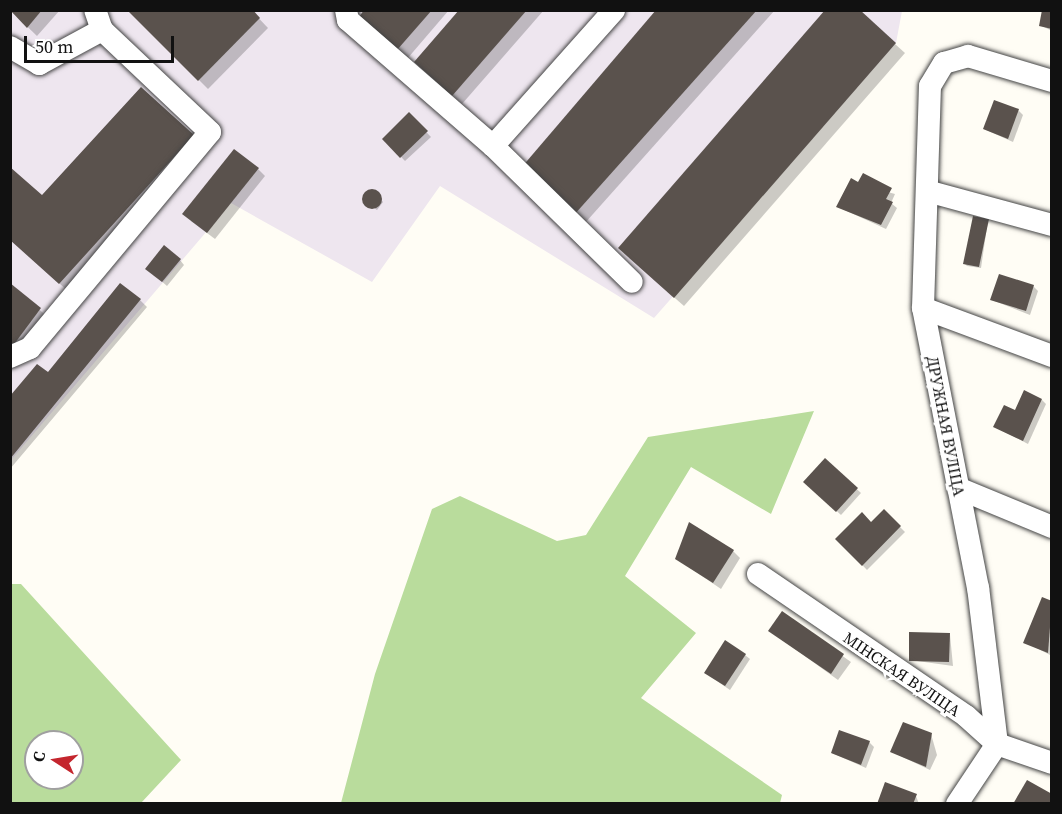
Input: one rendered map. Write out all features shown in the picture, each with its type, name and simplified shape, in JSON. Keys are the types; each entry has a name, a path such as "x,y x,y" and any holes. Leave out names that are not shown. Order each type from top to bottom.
{"street":[{"path":"346,10 348,20 493,146 632,282"},
{"path":"493,146 614,10"},
{"path":"10,47 39,64 99,20 210,132 30,348 10,357"},
{"name":"ДРУЖНАЯ ВУЛІЦА","path":"997,744 978,588 923,308 930,86 944,63 968,56 1052,81"},
{"path":"927,191 1052,225"},
{"path":"923,308 1052,356"},
{"path":"958,488 1052,527"},
{"name":"МІНСКАЯ ВУЛІЦА","path":"758,574 966,716 997,744 1052,764"},
{"path":"957,804 997,744"}],"shaded area":[{"path":"11,11 902,11 896,43 654,318 440,186 372,282 231,203 11,460"}],"green space":[{"path":"814,411 771,514 691,467 625,576 696,633 641,698 782,795 780,803 341,803 375,674 432,509 460,496 557,541 586,535 648,437"},
{"path":"11,584 21,584 181,760 141,803 11,803"}],"building":[{"path":"10,10 42,10 27,28"},
{"path":"127,10 253,10 260,18 198,81"},
{"path":"364,10 432,10 397,50 359,17"},
{"path":"459,10 527,10 452,96 414,62"},
{"path":"656,10 757,10 574,215 521,168"},
{"path":"825,10 860,10 896,43 674,298 618,248"},
{"path":"1042,10 1052,10 1052,29 1039,26"},
{"path":"141,87 194,135 59,284 10,240 10,167 42,195"},
{"path":"994,100 1019,109 1008,139 983,129"},
{"path":"409,112 428,131 400,158 382,139"},
{"path":"234,149 259,168 207,233 182,214"},
{"path":"863,173 892,188 886,199 893,202 881,225 836,207 851,178 858,182"},
{"path":"368,189 376,189 382,195 382,203 376,209 368,209 362,203 362,195"},
{"path":"973,216 989,219 979,267 963,264"},
{"path":"164,245 181,259 162,282 145,269"},
{"path":"999,274 1034,285 1026,311 990,300"},
{"path":"10,283 41,308 15,343 10,343"},
{"path":"120,283 141,299 10,459 10,396 37,364 48,372"},
{"path":"1024,390 1042,399 1023,441 993,427 1004,405 1015,410"},
{"path":"825,458 858,488 836,512 803,482"},
{"path":"884,509 901,526 862,566 835,539 862,512 871,522"},
{"path":"689,522 734,550 713,583 675,559"},
{"path":"1042,597 1052,601 1048,653 1023,643"},
{"path":"782,611 844,654 831,674 768,631"},
{"path":"909,632 950,633 949,662 909,661"},
{"path":"725,640 746,654 725,686 704,673"},
{"path":"903,722 932,733 926,767 890,752"},
{"path":"839,730 870,741 861,765 831,753"},
{"path":"1027,780 1052,794 1052,804 1013,804"},
{"path":"885,782 917,794 913,804 877,804"}]}
